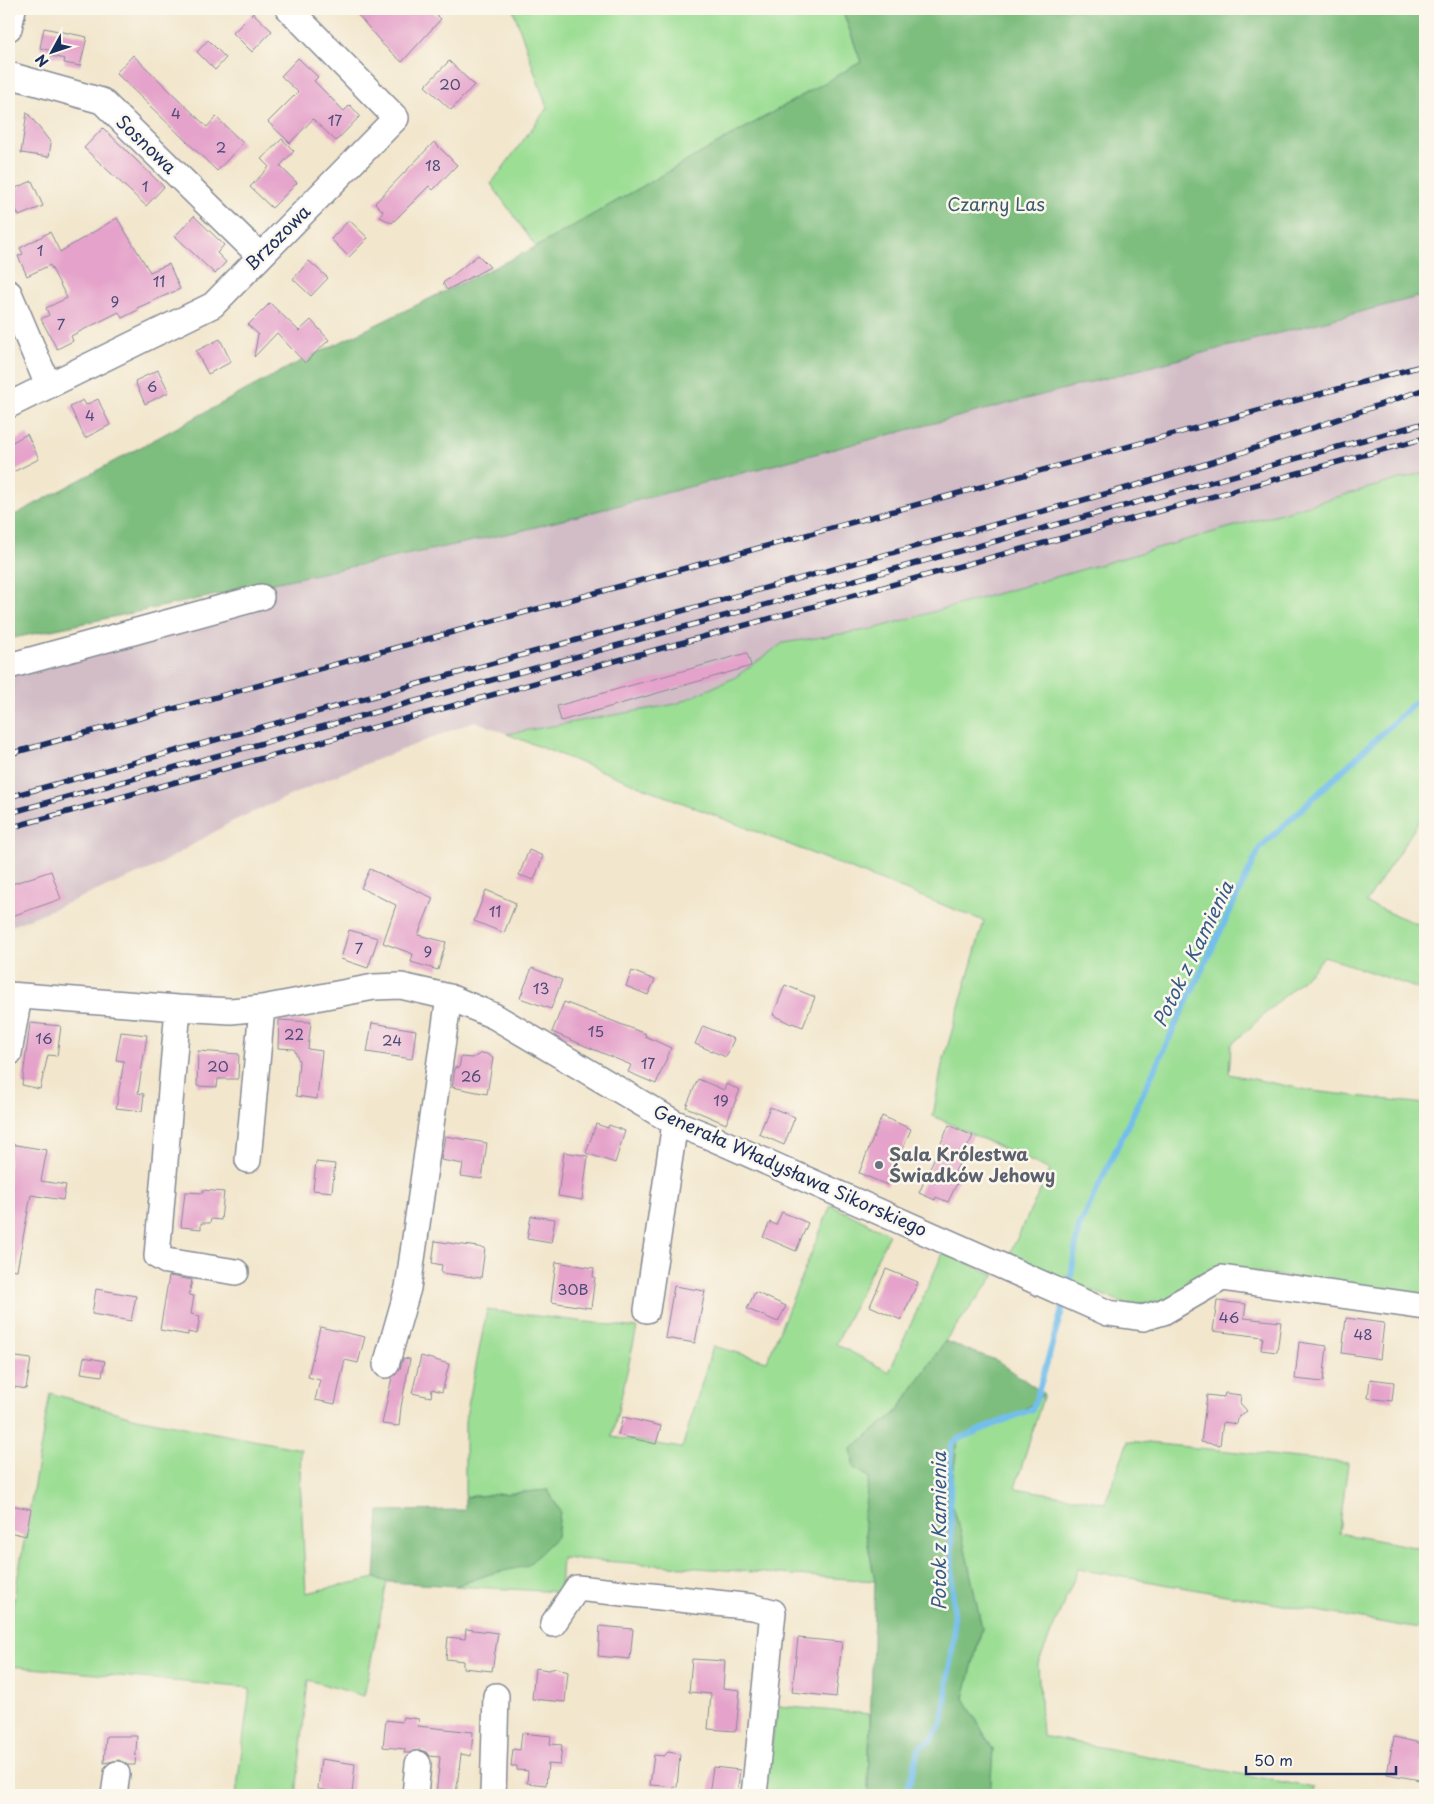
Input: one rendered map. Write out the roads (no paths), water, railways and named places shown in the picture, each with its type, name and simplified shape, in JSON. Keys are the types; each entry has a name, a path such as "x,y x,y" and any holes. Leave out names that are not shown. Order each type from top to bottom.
{"street":[{"path":"9,28 13,9"},
{"name":"Brzozowa","path":"9,405 213,305 396,118 289,9"},
{"name":"Sosnowa","path":"9,74 102,101 260,256"},
{"path":"9,293 48,385"},
{"path":"9,666 261,597"},
{"name":"Generała Władysława Sikorskiego","path":"14,996 232,1011 262,1008 374,986 401,986 449,997 494,1016 675,1123 1108,1313 1143,1318 1163,1312 1222,1278 1425,1307"},
{"path":"9,1053 14,996"},
{"path":"386,1365 408,1288 449,997"},
{"path":"178,1008 157,1256 166,1261 236,1272"},
{"path":"248,1160 262,1008"},
{"path":"647,1310 675,1123"},
{"path":"553,1624 577,1588 754,1607 773,1612 754,1795"},
{"path":"493,1795 496,1696"},
{"path":"415,1795 418,1764"}],"waterway":[{"name":"Potok z Kamienia","path":"1070,1283 1079,1227 1260,848 1425,693"},
{"name":"Potok z Kamienia","path":"906,1795 920,1747 930,1741 942,1724 954,1637 950,1496 951,1444 958,1439 1032,1409 1062,1310"}],"railway":[{"path":"9,754 1425,365"},
{"path":"9,797 1134,486 1238,454 1425,389"},
{"path":"9,813 1425,423"},
{"path":"9,828 1425,438"}],"place":[{"name":"Sala Królestwa Świadków Jehowy","path":"879,1165"}],"park label":[{"name":"Czarny Las","path":"996,205"}]}
